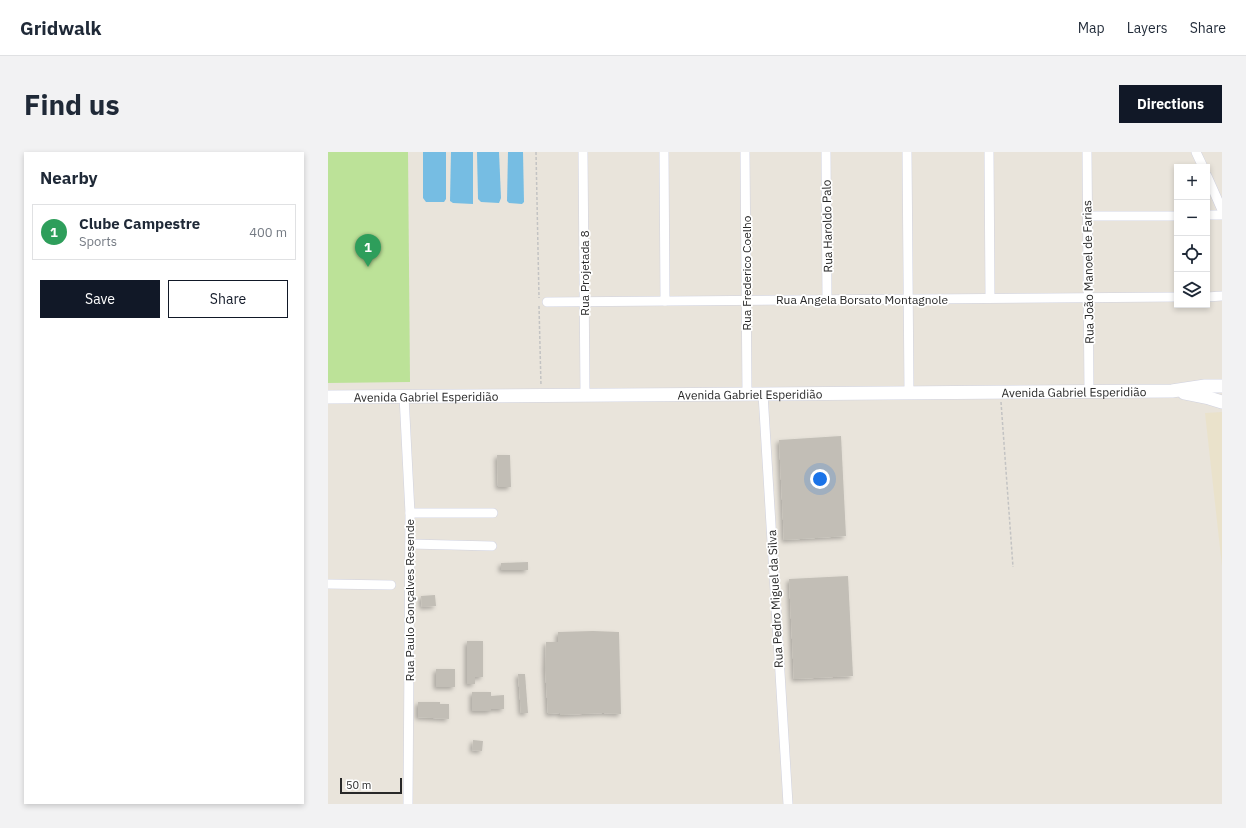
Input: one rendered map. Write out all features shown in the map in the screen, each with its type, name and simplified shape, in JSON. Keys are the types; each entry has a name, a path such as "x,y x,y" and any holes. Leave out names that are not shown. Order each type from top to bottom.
{"main road":[{"name":"Avenida Gabriel Esperidião","path":"328,396 1089,392 1172,391 1204,386 1222,386"},
{"name":"Avenida Gabriel Esperidião","path":"1172,391 1222,402"}],"street":[{"name":"Rua Projetada 8","path":"583,152 585,395"},
{"path":"664,152 665,300"},
{"name":"Rua Frederico Coelho","path":"745,152 747,394"},
{"name":"Rua Haroldo Palo","path":"826,152 827,299"},
{"path":"907,152 909,393"},
{"path":"989,152 990,298"},
{"name":"Rua João Manoel de Farias","path":"1086,152 1089,392"},
{"path":"1196,152 1202,164"},
{"path":"1210,183 1222,210"},
{"path":"1210,215 1222,215"},
{"path":"1087,216 1174,216"},
{"path":"1210,296 1222,296"},
{"name":"Rua Angela Borsato Montagnole","path":"547,302 1174,297"},
{"name":"Rua Pedro Miguel da Silva","path":"763,394 788,804"},
{"name":"Rua Paulo Gonçalves Resende","path":"404,396 410,512 408,804"},
{"path":"410,512 493,513"},
{"path":"410,544 492,546"},
{"path":"328,584 391,585"}],"path":[{"path":"536,152 541,395"},
{"path":"1000,392 1014,567"}],"shaded area":[{"path":"1222,412 1222,566 1205,413"}],"green space":[{"path":"328,152 408,152 410,382 328,383"}],"water":[{"path":"423,152 446,152 446,199 444,202 426,202 423,198"},
{"path":"451,152 473,152 473,204 453,203 450,201"},
{"path":"477,152 499,152 501,198 499,203 481,202 478,199"},
{"path":"508,152 523,152 524,202 522,204 509,203 507,201"}],"building":[{"path":"841,436 846,536 784,540 779,440"},
{"path":"497,455 510,455 511,487 498,487"},
{"path":"528,562 528,570 501,570 501,563"},
{"path":"848,576 853,676 794,679 789,579"},
{"path":"435,595 436,606 422,607 421,596"},
{"path":"558,632 619,632 621,714 548,714 545,668 546,642 558,642"},
{"path":"467,641 483,641 483,677 475,677 475,684 467,684"},
{"path":"436,669 455,669 455,687 436,687"},
{"path":"518,674 525,674 528,713 521,713"},
{"path":"472,692 491,692 491,696 504,695 504,709 472,711"},
{"path":"418,702 440,702 440,704 449,704 449,719 418,717"},
{"path":"473,740 483,741 482,751 472,750"}],"place":[{"name":"Clube Campestre","path":"368,267"}]}
